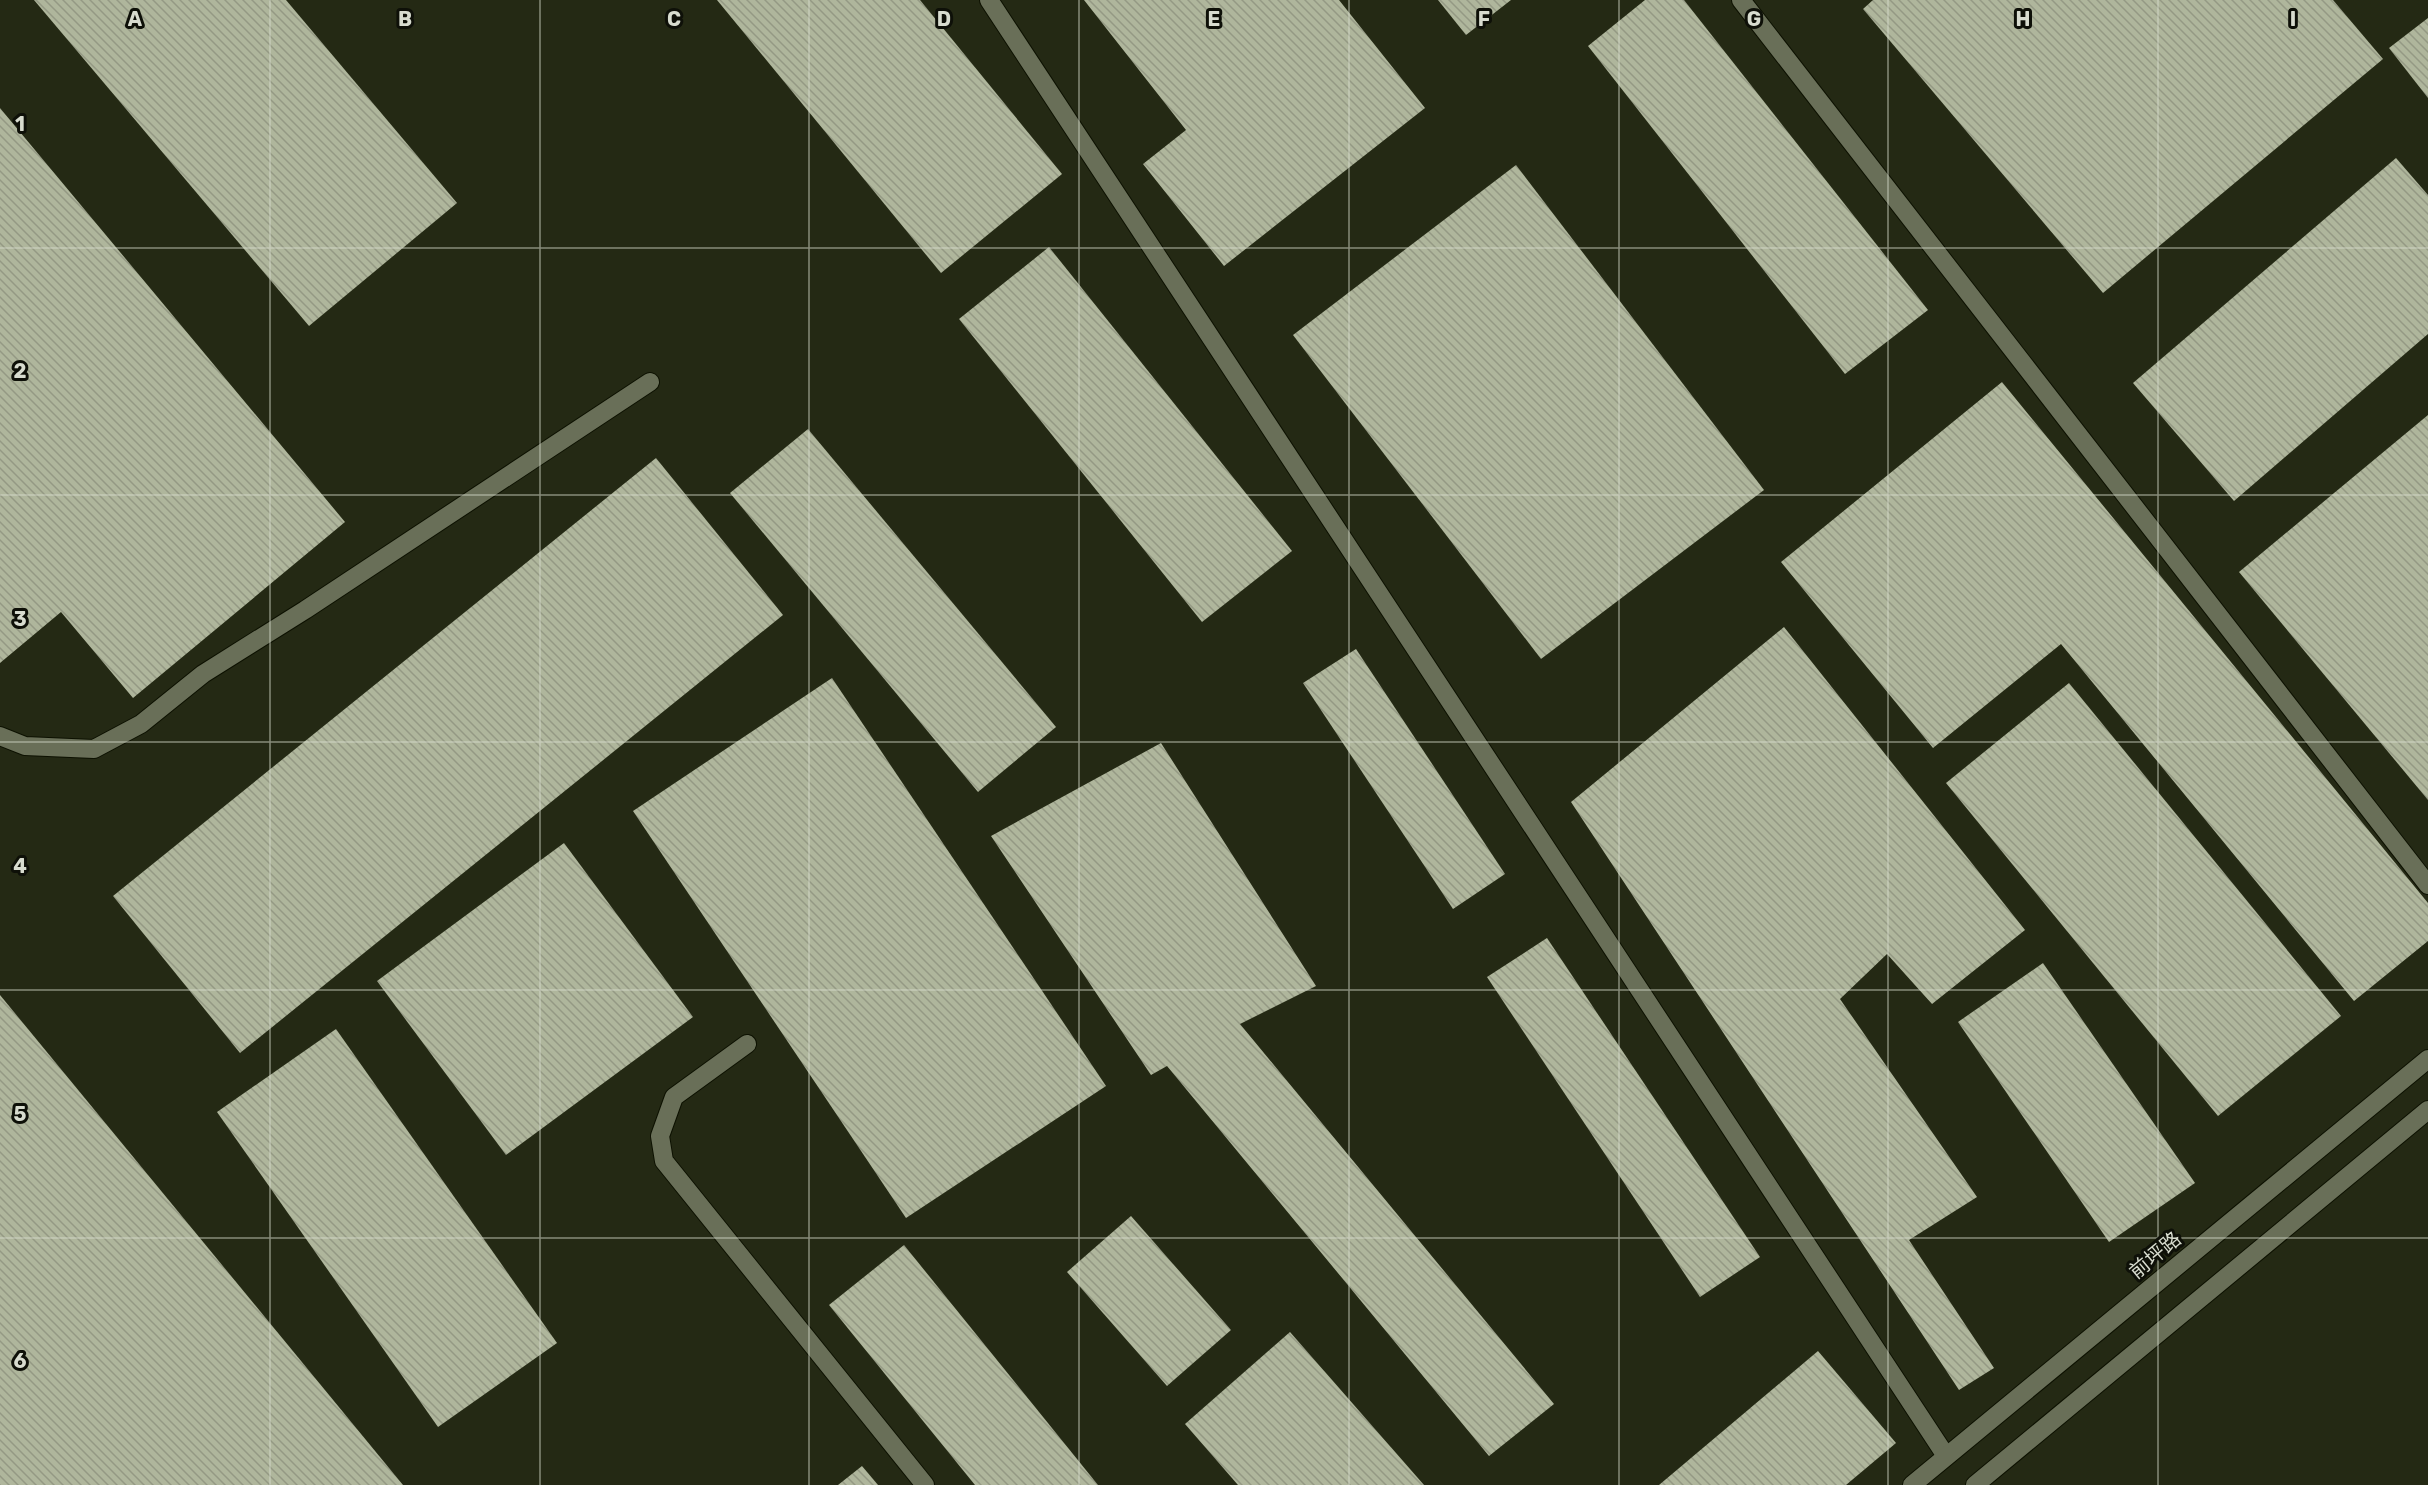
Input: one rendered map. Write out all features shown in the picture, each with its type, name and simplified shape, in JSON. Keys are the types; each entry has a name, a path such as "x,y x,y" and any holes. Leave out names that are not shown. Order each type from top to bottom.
{"street":[{"path":"989,0 1946,1456"},
{"path":"1741,0 2428,885"},
{"path":"0,736 25,746 94,748 141,724 203,674 315,603 650,382"},
{"path":"747,1044 674,1097 660,1136 664,1161 925,1485"},
{"name":"前坪路","path":"1912,1485 2428,1059"},
{"path":"1975,1485 2428,1110"}],"building":[{"path":"34,0 286,0 457,203 309,326"},
{"path":"717,0 920,0 1062,174 941,273"},
{"path":"1084,0 1339,0 1425,108 1224,266 1143,164 1186,130"},
{"path":"1438,0 1511,0 1466,35"},
{"path":"1645,0 1684,0 1928,310 1845,374 1588,46"},
{"path":"1873,0 2333,0 2383,59 2103,293 1863,9"},
{"path":"2428,18 2428,98 2389,48"},
{"path":"0,108 345,522 133,698 61,612 0,663"},
{"path":"2396,158 2428,195 2428,334 2234,501 2133,383"},
{"path":"1516,165 1764,490 1541,659 1293,335"},
{"path":"1049,247 1292,551 1202,622 959,319"},
{"path":"2002,382 2428,903 2428,941 2354,1001 2061,644 1933,748 1781,562"},
{"path":"2428,415 2428,800 2239,572"},
{"path":"808,429 1056,727 978,792 730,493"},
{"path":"656,458 783,615 240,1053 113,896"},
{"path":"1784,627 2025,930 1932,1004 1887,954 1840,999 1977,1197 1909,1240 1994,1368 1959,1390 1571,802"},
{"path":"1356,649 1505,874 1453,909 1303,683"},
{"path":"832,678 1106,1086 906,1218 633,811"},
{"path":"2069,683 2341,1016 2218,1116 1946,783"},
{"path":"1161,743 1316,986 1240,1024 1554,1404 1489,1456 1167,1066 1151,1075 991,836"},
{"path":"564,843 693,1017 506,1155 377,981"},
{"path":"1547,938 1760,1257 1700,1297 1487,977"},
{"path":"2043,963 2195,1183 2109,1242 1958,1022"},
{"path":"0,995 403,1485 0,1485"},
{"path":"336,1029 557,1343 438,1427 217,1112"},
{"path":"1131,1216 1231,1330 1167,1386 1067,1272"},
{"path":"904,1245 1098,1485 975,1485 829,1305"},
{"path":"1290,1332 1424,1485 1238,1485 1185,1424"},
{"path":"1818,1351 1896,1443 1846,1485 1659,1485"},
{"path":"862,1466 878,1485 838,1485"}]}
